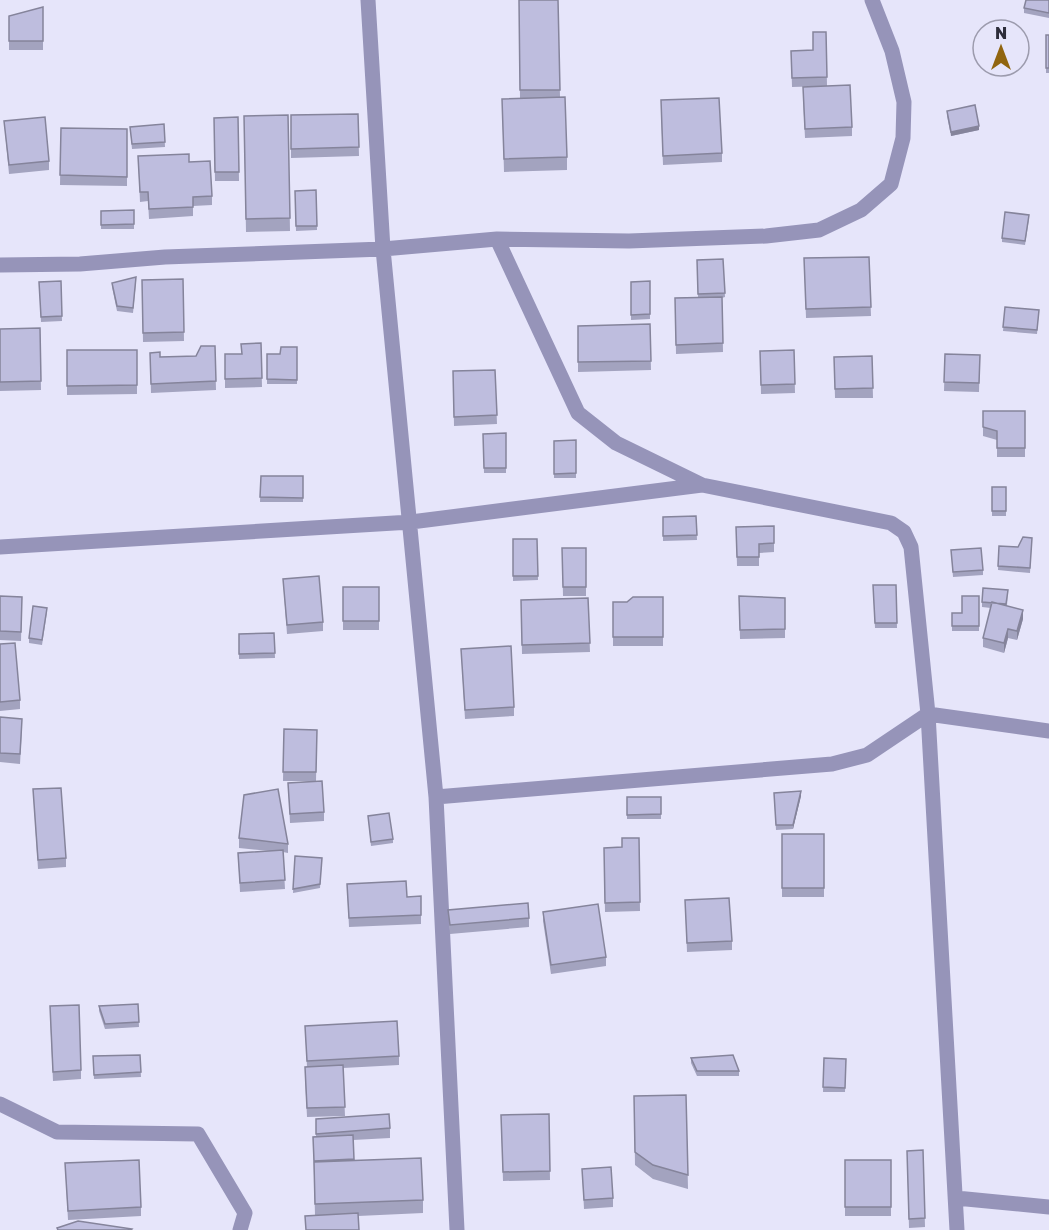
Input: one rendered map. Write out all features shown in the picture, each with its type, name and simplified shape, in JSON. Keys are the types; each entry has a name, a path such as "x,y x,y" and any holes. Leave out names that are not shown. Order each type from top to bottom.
{"street":[{"path":"368,0 383,249 436,796 457,1230"},
{"path":"0,265 383,249 497,239 629,241 766,237 819,230 861,210 891,184 903,138 904,102 891,51 872,0"},
{"path":"497,239 578,413 616,443 702,485 891,523 904,532 910,547 928,714 957,1230"},
{"path":"0,547 411,522 702,485"},
{"path":"436,796 832,764 867,754 928,714 1049,732"},
{"path":"0,1104 57,1132 198,1134 245,1213 240,1230"},
{"path":"956,1197 1049,1207"}],"building":[{"path":"519,0 558,0 560,90 520,90"},
{"path":"1026,0 1049,0 1049,13 1024,8"},
{"path":"43,7 43,41 9,41 9,16"},
{"path":"813,32 826,32 827,77 792,78 791,51 813,50"},
{"path":"1046,35 1049,35 1049,68 1046,68"},
{"path":"850,85 852,127 805,129 803,87"},
{"path":"565,97 567,157 504,159 502,99"},
{"path":"719,98 722,153 663,156 661,100"},
{"path":"975,105 979,126 951,132 947,111"},
{"path":"358,114 359,147 291,149 291,115"},
{"path":"288,115 290,218 246,219 244,116"},
{"path":"45,117 49,161 9,165 4,121"},
{"path":"238,117 239,172 215,172 214,118"},
{"path":"164,124 165,142 132,144 130,127"},
{"path":"61,128 127,129 127,177 60,175"},
{"path":"189,154 189,162 210,161 212,196 193,197 193,207 149,209 148,192 140,192 138,156"},
{"path":"316,190 317,226 296,226 295,191"},
{"path":"134,210 134,224 101,225 101,211"},
{"path":"1005,212 1029,215 1025,241 1002,238"},
{"path":"869,257 871,307 806,309 804,258"},
{"path":"723,259 725,293 698,294 697,260"},
{"path":"136,277 133,308 117,306 112,283"},
{"path":"183,279 184,332 143,333 142,280"},
{"path":"61,281 62,316 41,317 39,282"},
{"path":"650,281 650,314 631,315 631,282"},
{"path":"722,297 723,343 676,345 675,298"},
{"path":"1005,307 1039,310 1037,330 1003,327"},
{"path":"650,324 651,361 578,362 578,326"},
{"path":"40,328 41,381 0,382 0,329"},
{"path":"261,343 262,378 225,379 225,354 242,354 241,344"},
{"path":"201,346 215,346 216,381 151,384 150,353 160,352 160,357 196,356"},
{"path":"281,347 297,347 297,380 267,379 267,354 280,354"},
{"path":"67,350 137,350 137,385 67,386"},
{"path":"794,350 795,384 761,385 760,351"},
{"path":"945,354 980,355 979,383 944,382"},
{"path":"872,356 873,388 835,389 834,357"},
{"path":"495,370 497,415 454,417 453,371"},
{"path":"983,411 1025,411 1025,448 997,448 997,431 983,427"},
{"path":"506,433 506,468 484,468 483,434"},
{"path":"576,440 576,473 554,474 554,441"},
{"path":"261,476 303,476 303,498 260,497"},
{"path":"992,487 1006,487 1006,511 992,511"},
{"path":"696,516 697,535 663,536 663,517"},
{"path":"774,526 774,543 759,544 759,557 737,557 736,527"},
{"path":"1023,537 1032,538 1030,568 998,566 999,546 1018,547"},
{"path":"513,539 537,539 538,576 513,576"},
{"path":"562,548 586,548 586,587 563,587"},
{"path":"981,548 983,570 953,572 951,550"},
{"path":"319,576 323,622 287,625 283,579"},
{"path":"873,585 896,585 897,623 875,623"},
{"path":"343,587 379,587 379,621 343,621"},
{"path":"983,588 1008,590 1006,604 982,602"},
{"path":"0,596 22,597 21,632 0,631"},
{"path":"739,596 785,598 785,629 740,630"},
{"path":"962,596 979,596 979,626 952,626 952,613 962,613"},
{"path":"633,597 663,597 663,637 613,637 613,602 627,602"},
{"path":"588,598 590,643 522,645 521,600"},
{"path":"992,602 1023,610 1017,631 1008,629 1004,643 983,638"},
{"path":"33,606 47,608 42,640 29,638"},
{"path":"274,633 275,653 239,654 239,634"},
{"path":"15,643 20,700 0,702 0,644"},
{"path":"511,646 514,707 465,710 461,649"},
{"path":"0,717 22,719 20,754 0,753"},
{"path":"284,729 317,730 316,772 283,772"},
{"path":"322,781 324,812 290,814 288,783"},
{"path":"61,788 66,858 38,860 33,789"},
{"path":"278,789 288,844 239,838 244,795"},
{"path":"801,791 793,825 776,825 774,793"},
{"path":"627,797 661,797 661,814 627,815"},
{"path":"389,813 393,839 371,842 368,816"},
{"path":"782,834 824,834 824,888 782,888"},
{"path":"622,838 639,838 640,902 605,903 604,848 622,847"},
{"path":"283,850 285,880 240,883 238,853"},
{"path":"295,856 322,858 320,884 293,889"},
{"path":"406,881 407,897 421,896 421,915 349,918 347,884"},
{"path":"729,898 732,941 687,943 685,900"},
{"path":"528,903 529,918 450,925 448,910"},
{"path":"598,904 606,957 551,965 543,912"},
{"path":"138,1004 139,1022 105,1024 99,1006"},
{"path":"79,1005 81,1070 53,1072 50,1006"},
{"path":"397,1021 399,1056 307,1061 305,1026"},
{"path":"140,1055 141,1072 94,1075 93,1056"},
{"path":"733,1055 739,1071 697,1071 691,1058"},
{"path":"824,1058 846,1059 845,1088 823,1087"},
{"path":"343,1065 345,1107 307,1108 305,1067"},
{"path":"686,1095 688,1175 653,1165 635,1152 634,1096"},
{"path":"389,1114 390,1128 316,1134 316,1119"},
{"path":"549,1114 550,1171 503,1172 501,1115"},
{"path":"353,1135 354,1159 314,1161 313,1137"},
{"path":"923,1150 925,1218 909,1219 907,1151"},
{"path":"421,1158 423,1200 315,1204 314,1162"},
{"path":"139,1160 141,1207 68,1211 65,1163"},
{"path":"845,1160 891,1160 891,1207 845,1207"},
{"path":"611,1167 613,1198 584,1200 582,1169"},
{"path":"358,1213 359,1230 306,1230 305,1216"},
{"path":"78,1221 132,1229 58,1230 57,1228"}]}
